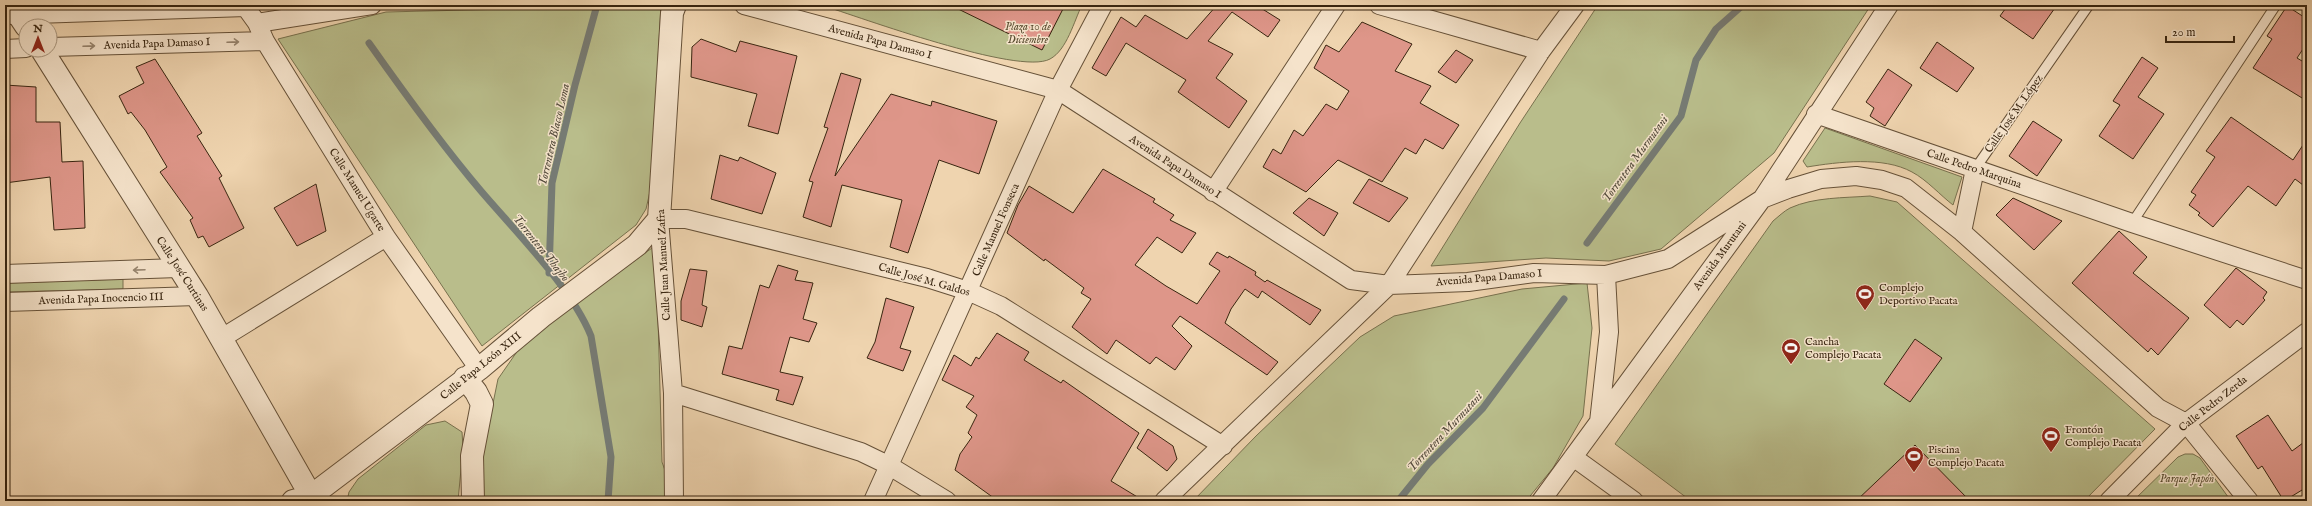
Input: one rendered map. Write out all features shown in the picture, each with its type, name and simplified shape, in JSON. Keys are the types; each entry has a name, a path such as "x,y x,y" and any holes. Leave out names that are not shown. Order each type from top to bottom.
{"street":[{"path":"257,23 372,5"},
{"name":"Calle Juan Manuel Zafra","path":"674,501 673,393 659,219 672,13 675,5"},
{"name":"Avenida Papa Damaso I","path":"744,5 1058,90 1213,192 1351,280 1389,285 1468,282 1534,273 1606,275 1668,259 1762,199"},
{"name":"Calle Manuel Fonseca","path":"873,501 1058,90 1103,5"},
{"path":"1213,192 1336,5"},
{"path":"1378,5 1541,51"},
{"path":"1164,501 1389,285 1541,51 1575,5"},
{"name":"Avenida Murutani","path":"1542,501 1762,199 1816,114 1890,5"},
{"path":"15,15 245,6"},
{"name":"Calle Manuel Ugarte","path":"245,6 257,23 265,41 472,374 476,392 482,404 472,456 473,501"},
{"name":"Avenida Papa Damaso I","path":"58,47 265,41"},
{"path":"5,48 18,48"},
{"name":"Calle José Curtinas","path":"47,58 222,338 306,499"},
{"name":"Calle Pedro Marquina","path":"1816,114 2132,223 2307,280"},
{"name":"Calle José M. López","path":"1962,232 1975,169"},
{"path":"1762,199 1821,179 1856,176 1882,180 1906,188 1962,232 2158,408 2186,424 2249,501"},
{"name":"Calle Papa León XIII","path":"306,499 472,374 541,318 580,290 637,245 659,219"},
{"name":"Calle José M. Galdos","path":"659,219 686,219 927,278 968,291 1001,306 1223,446"},
{"path":"222,338 386,237"},
{"path":"5,274 178,268"},
{"path":"1599,422 1609,332 1606,275"},
{"name":"Avenida Papa Inocencio III","path":"5,302 197,296"},
{"name":"Calle Pedro Zerda","path":"2109,501 2186,424 2307,332"},
{"path":"673,393 861,452 888,465 947,501"},
{"path":"1573,457 1634,501"}],"lane":[{"name":"Calle José M. López","path":"1975,169 2089,5"},
{"path":"2132,223 2276,5"}],"green space":[{"path":"549,5 661,5 651,187 646,209 636,225 482,346 278,39 386,12 548,8"},
{"name":"Plaza 10 de Diciembre","path":"821,5 1082,5 1069,35 1056,55 1050,59 1033,62 974,53 902,32"},
{"path":"1598,5 1871,5 1774,153 1661,249 1609,261 1546,258 1431,266 1520,123"},
{"path":"1825,128 1962,177 1953,205 1923,179 1900,167 1874,162 1846,162 1807,167 1803,161"},
{"name":"Complejo Deportivo Pacata","path":"1870,196 1897,202 2155,429 2084,501 1691,501 1615,444 1773,221 1783,212 1799,204 1819,200"},
{"path":"656,245 662,462 668,479 669,501 480,501 483,452 498,379 523,343"},
{"path":"123,279 123,289 5,292 5,283"},
{"path":"1587,283 1592,328 1583,416 1553,468 1526,501 1193,501 1256,436 1360,337 1394,316 1522,289"},
{"path":"445,421 462,432 463,448 458,501 347,501 349,492 358,479 426,425"},
{"name":"Parque Japón","path":"2185,454 2193,454 2200,458 2231,501 2133,501 2178,457"}],"building":[{"path":"950,5 1065,5 1042,50"},
{"path":"1217,5 1256,5 1280,20 1268,37 1232,12 1208,41 1233,54 1216,78 1247,101 1229,128 1178,92 1186,80 1126,43 1106,76 1092,68 1121,17 1136,27 1145,15 1187,39"},
{"path":"2008,5 2057,5 2033,39 2000,16"},
{"path":"2287,6 2307,19 2307,43 2297,58 2307,64 2307,101 2253,68 2272,39 2267,36"},
{"path":"1362,22 1412,44 1395,71 1431,86 1420,103 1459,125 1443,149 1425,139 1416,154 1405,148 1382,182 1338,160 1306,192 1263,167 1273,149 1281,154 1294,130 1303,136 1326,104 1337,110 1349,91 1314,68 1326,45 1339,52"},
{"path":"701,39 736,52 740,41 797,56 778,134 748,126 757,94 691,77 692,47"},
{"path":"1937,42 1974,68 1957,92 1920,68"},
{"path":"1456,50 1473,60 1456,83 1438,72"},
{"path":"2142,57 2158,68 2138,97 2164,114 2133,159 2099,136 2120,105 2113,101"},
{"path":"155,59 202,133 197,136 222,176 219,178 244,228 209,247 203,236 198,238 190,220 193,218 160,172 167,167 145,130 131,112 128,114 119,96 144,83 136,67"},
{"path":"1888,69 1912,85 1885,126 1870,116 1874,108 1866,102"},
{"path":"841,73 861,79 835,176 891,94 931,106 932,101 997,121 979,174 939,160 908,253 890,247 902,200 842,185 831,227 803,217 813,182 809,181 828,128 824,127"},
{"path":"5,85 36,87 36,122 60,122 62,162 83,161 85,228 54,230 50,177 5,183"},
{"path":"2231,117 2293,160 2307,139 2307,188 2295,179 2276,206 2248,186 2213,227 2198,215 2200,213 2189,205 2196,195 2191,192 2215,157 2206,151"},
{"path":"2033,121 2062,140 2037,176 2009,156"},
{"path":"720,155 738,161 740,157 776,173 762,214 711,199"},
{"path":"1103,169 1155,199 1153,202 1174,215 1170,220 1196,233 1182,253 1157,237 1135,265 1166,286 1197,304 1220,271 1209,264 1217,252 1228,258 1229,256 1256,272 1255,275 1265,282 1267,280 1321,310 1310,325 1262,291 1258,298 1245,289 1231,309 1225,323 1278,362 1267,375 1180,316 1172,326 1192,346 1175,370 1156,357 1150,364 1116,340 1107,354 1072,327 1091,299 1081,293 1084,288 1045,259 1044,261 1007,233 1018,205 1029,186 1073,213"},
{"path":"1369,179 1408,198 1389,222 1353,203"},
{"path":"316,184 326,231 297,246 274,208"},
{"path":"1309,198 1338,213 1324,236 1293,213"},
{"path":"2013,198 2062,221 2034,250 1996,215"},
{"path":"2119,231 2147,257 2133,273 2189,318 2158,355 2151,348 2148,352 2072,283"},
{"path":"778,265 798,271 795,280 813,283 803,319 817,323 809,342 790,337 780,372 803,377 793,405 776,400 779,390 722,374 729,346 742,349 760,285 769,288"},
{"path":"2236,268 2267,292 2263,298 2265,300 2243,325 2237,320 2230,328 2204,305"},
{"path":"690,269 707,271 702,305 707,307 702,327 681,320 681,301"},
{"path":"886,298 914,307 900,348 911,351 903,371 867,358 875,342"},
{"path":"997,333 1029,352 1024,360 1061,383 1063,380 1139,433 1111,481 1144,501 998,501 955,470 960,454 972,437 968,433 977,415 966,407 974,396 942,380 954,355 971,366 976,357 979,359"},
{"path":"1915,339 1942,358 1910,402 1884,384"},
{"path":"2268,415 2292,451 2307,440 2307,487 2284,501 2262,466 2258,469 2236,436"},
{"path":"1148,429 1173,446 1177,459 1167,471 1137,448"},
{"name":"Piscina Complejo Pacata","path":"1915,445 1970,501 1856,501"}],"waterway":[{"name":"Torrentera Blacco Loma","path":"549,273 552,183 575,85 597,5"},
{"name":"Torrentera Murmutani","path":"1587,243 1681,116 1696,60 1716,29 1743,5"},
{"name":"Torrentera Thajho","path":"369,43 437,137 481,191 542,260 571,299 582,318 591,336 611,457 608,501"},
{"name":"Torrentera Murmutani","path":"1398,501 1428,464 1483,408 1564,299"}],"place":[{"name":"Complejo Deportivo Pacata","path":"1865,311"},
{"name":"Cancha Complejo Pacata","path":"1791,365"},
{"name":"Frontón Complejo Pacata","path":"2051,453"},
{"name":"Piscina Complejo Pacata","path":"1914,473"}]}
